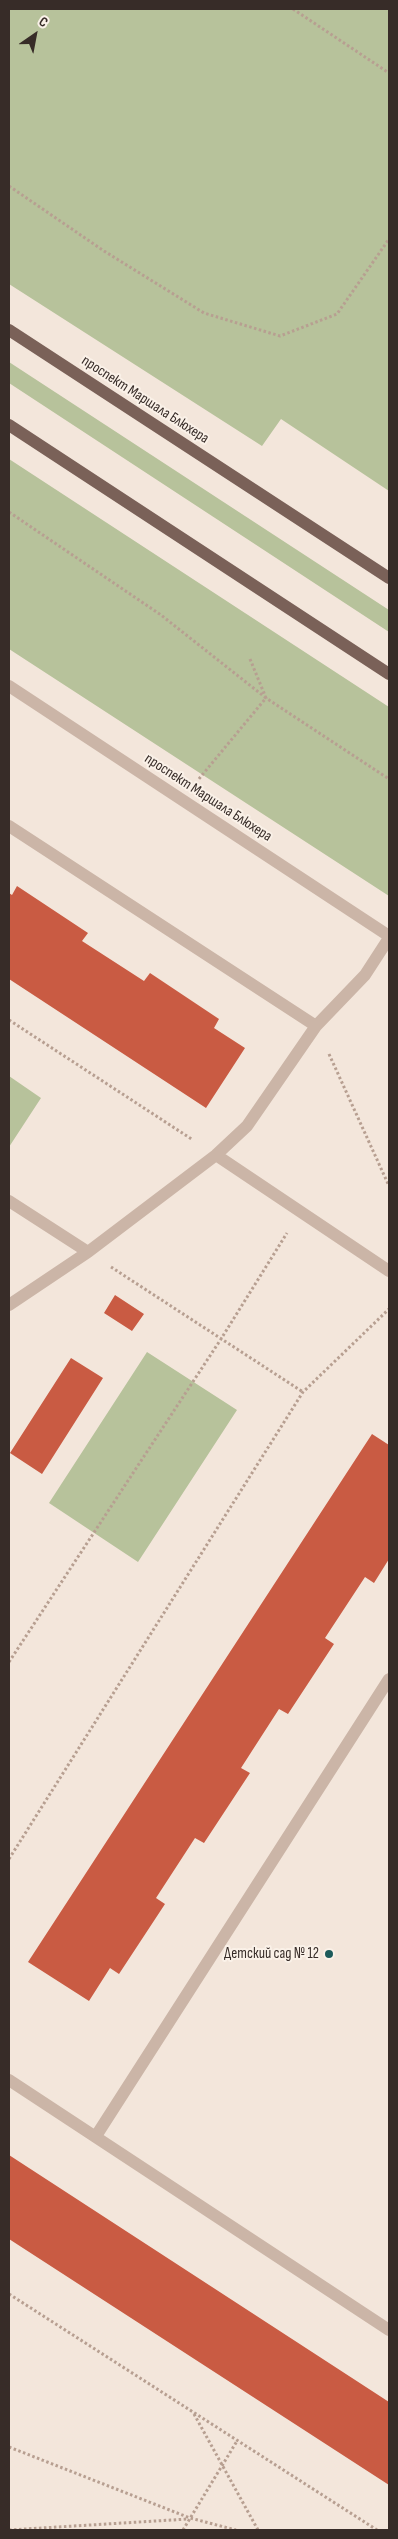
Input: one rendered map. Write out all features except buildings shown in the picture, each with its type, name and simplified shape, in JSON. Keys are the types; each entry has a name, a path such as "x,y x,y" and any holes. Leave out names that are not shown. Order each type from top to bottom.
{"main road":[{"name":"проспект Маршала Блюхера","path":"9,330 389,578"},
{"path":"9,425 389,674"}],"street":[{"name":"проспект Маршала Блюхера","path":"9,686 389,937"},
{"path":"9,826 316,1026"},
{"path":"9,1305 88,1252 216,1155 247,1126 316,1026 365,975 389,937"},
{"path":"216,1155 389,1271"},
{"path":"9,1201 88,1252"},
{"path":"96,2136 389,1679"},
{"path":"9,2080 389,2330"}],"path":[{"path":"293,9 389,73"},
{"path":"9,186 104,250 204,312 280,336 337,314 389,239"},
{"path":"9,512 161,615 266,698 389,779"},
{"path":"250,659 266,698"},
{"path":"181,800 266,698"},
{"path":"9,1020 216,1155"},
{"path":"316,1026 389,1186"},
{"path":"9,1662 221,1339 300,1211"},
{"path":"88,1252 303,1392"},
{"path":"9,1859 303,1392 389,1309"},
{"path":"9,2294 376,2530"},
{"path":"194,2413 258,2530"},
{"path":"183,2530 237,2441"},
{"path":"9,2447 190,2518 236,2530"},
{"path":"9,2530 190,2518"}],"green space":[{"path":"9,9 389,9 389,491 281,419 262,446 9,284"},
{"path":"9,362 389,610 389,632 9,383"},
{"path":"9,459 389,707 389,896 9,649"},
{"path":"9,1076 41,1098 9,1147"},
{"path":"147,1352 237,1410 138,1562 49,1503"}],"place":[{"name":"Детский сад № 12","path":"329,1954"}]}
